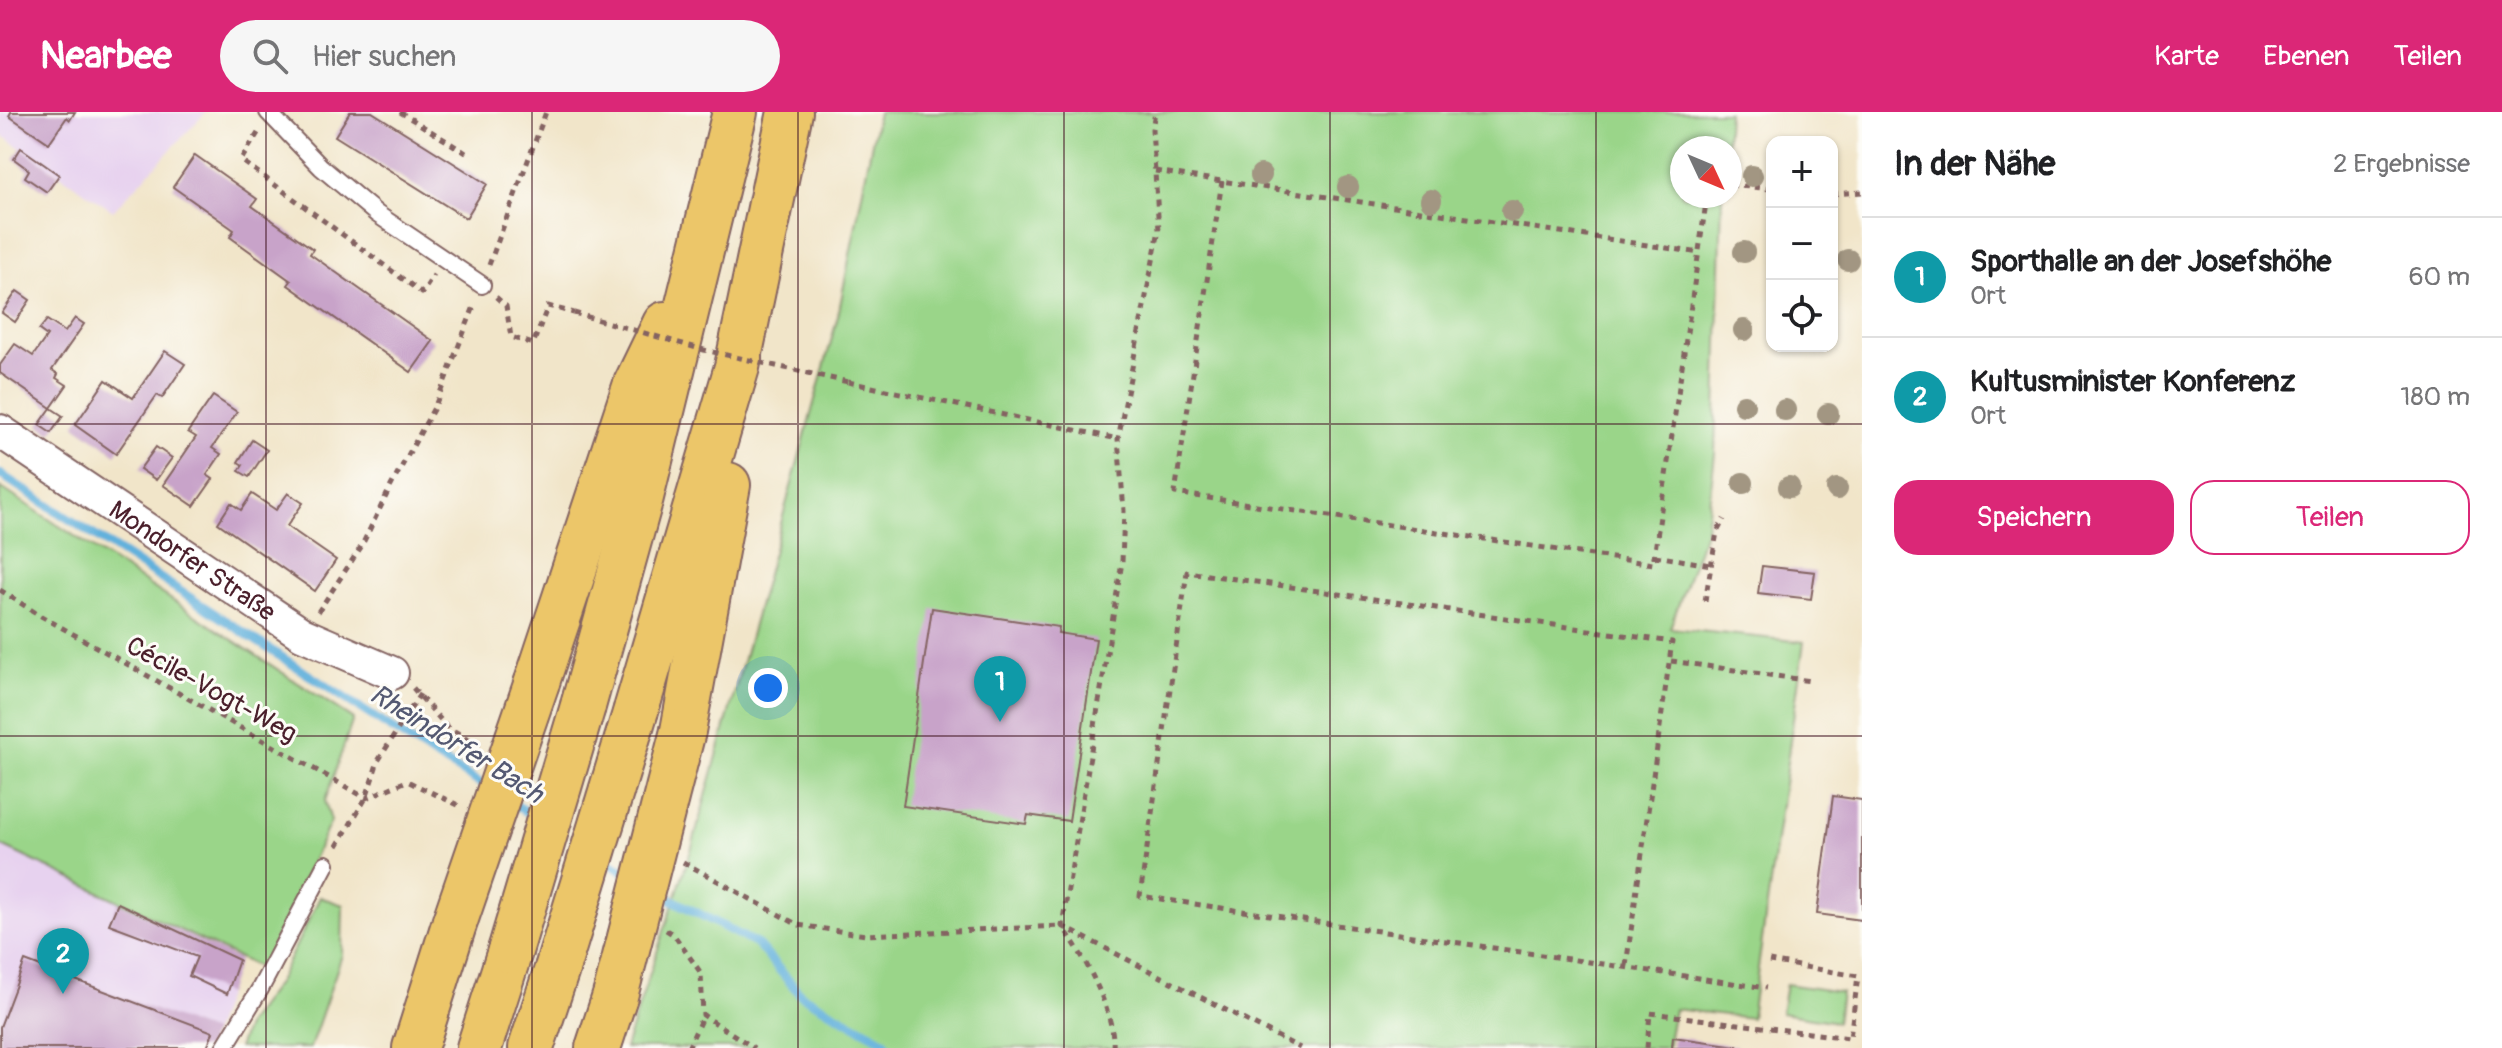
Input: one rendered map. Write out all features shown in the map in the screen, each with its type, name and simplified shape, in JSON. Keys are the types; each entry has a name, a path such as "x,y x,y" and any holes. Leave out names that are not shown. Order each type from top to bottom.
{"highway":[{"path":"479,1048 583,706 641,497 735,112"},
{"path":"531,1048 636,710 737,367 790,112"},
{"path":"415,1048 636,384 705,242"},
{"path":"598,1048 615,996 683,731 736,446 737,367"}],"street":[{"name":"Mondorfer Straße","path":"0,431 302,634 392,673"}],"lane":[{"path":"269,113 321,167 377,214 482,285"},
{"path":"224,1048 260,989 326,864"}],"path":[{"path":"400,112 466,153"},
{"path":"302,634 361,547 435,406 546,112"},
{"path":"1113,1048 1114,1031 1080,949 1062,926 1122,562 1124,511 1118,439 1159,230 1152,129 1155,112"},
{"path":"269,113 241,160 422,293 444,261"},
{"path":"1155,171 1700,253"},
{"path":"1222,181 1175,493 1653,564 1706,208"},
{"path":"1742,186 1766,188"},
{"path":"1838,194 1862,192"},
{"path":"482,285 506,306 511,337 533,344 548,306 704,350 1118,439"},
{"path":"1705,601 1717,532 1724,519"},
{"path":"1655,556 1711,565"},
{"path":"1626,966 1672,642 1187,572 1140,896 1766,988"},
{"name":"Cécile-Vogt-Weg","path":"0,590 366,798"},
{"path":"1671,661 1811,681"},
{"path":"326,864 366,798 378,761 420,694"},
{"path":"366,798 407,781"},
{"path":"744,898 798,925 866,935 1062,926 1300,1048"},
{"path":"1769,961 1860,973 1849,1048"},
{"path":"1647,1048 1650,1013 1850,1038"},
{"path":"688,1048 703,1015"}],"shaded area":[{"path":"0,112 206,112 113,211 0,134"},
{"path":"0,845 239,960 207,1048 0,1048"}],"green space":[{"path":"878,112 1728,112 1727,136 1670,136 1670,208 1722,208 1715,454 1706,529 1670,628 1804,642 1751,1018 1674,1009 1667,1048 625,1048 692,847 838,316"},
{"path":"0,487 353,719 325,801 331,821 262,969 0,845"},
{"path":"320,897 343,905 342,955 310,1048 238,1048 247,1024 278,982"},
{"path":"1786,984 1841,992 1837,1022 1781,1013"}],"building":[{"path":"11,112 75,112 70,120 67,117 49,143 9,116"},
{"path":"350,112 372,112 487,184 466,218 335,136"},
{"path":"21,148 59,175 47,192 25,177 29,170 14,159"},
{"path":"195,155 257,199 252,206 313,249 310,254 433,341 411,372 288,285 291,281 230,237 234,230 173,187"},
{"path":"17,291 30,300 15,322 2,313"},
{"path":"75,318 84,324 52,370 58,374 56,378 67,385 51,408 0,373 0,365 15,344 33,356 47,336 39,330 47,320 65,332"},
{"path":"165,351 185,364 162,398 157,395 116,454 75,425 106,380 133,398"},
{"path":"213,396 237,412 212,448 221,454 207,475 213,479 194,506 163,485 196,437 188,432"},
{"path":"51,408 63,416 51,433 39,425"},
{"path":"252,440 267,450 249,477 239,471 243,465 238,462"},
{"path":"156,447 172,458 156,480 140,469"},
{"path":"288,493 303,503 287,526 336,560 315,591 218,523 231,503 241,510 252,494 276,510"},
{"path":"1762,566 1815,572 1811,599 1758,593"},
{"path":"932,608 1059,627 1058,633 1096,639 1069,821 1028,815 1026,824 903,806"},
{"path":"1833,796 1862,800 1862,920 1817,914"},
{"path":"118,903 239,960 227,994 189,976 197,957 109,924"},
{"path":"25,961 213,1032 207,1048 0,1048 0,1027"},
{"path":"1673,1037 1737,1046 1672,1048"}],"waterway":[{"name":"Rheindorfer Bach","path":"0,474 488,788"},
{"name":"Rheindorfer Bach","path":"507,800 536,817"},
{"name":"Rheindorfer Bach","path":"603,859 635,878"},
{"name":"Rheindorfer Bach","path":"654,890 758,945 801,995 884,1041 888,1048"}],"place":[{"name":"Sporthalle an der Josefshöhe","path":"1000,722"},
{"name":"Kultusminister Konferenz","path":"63,994"}]}
